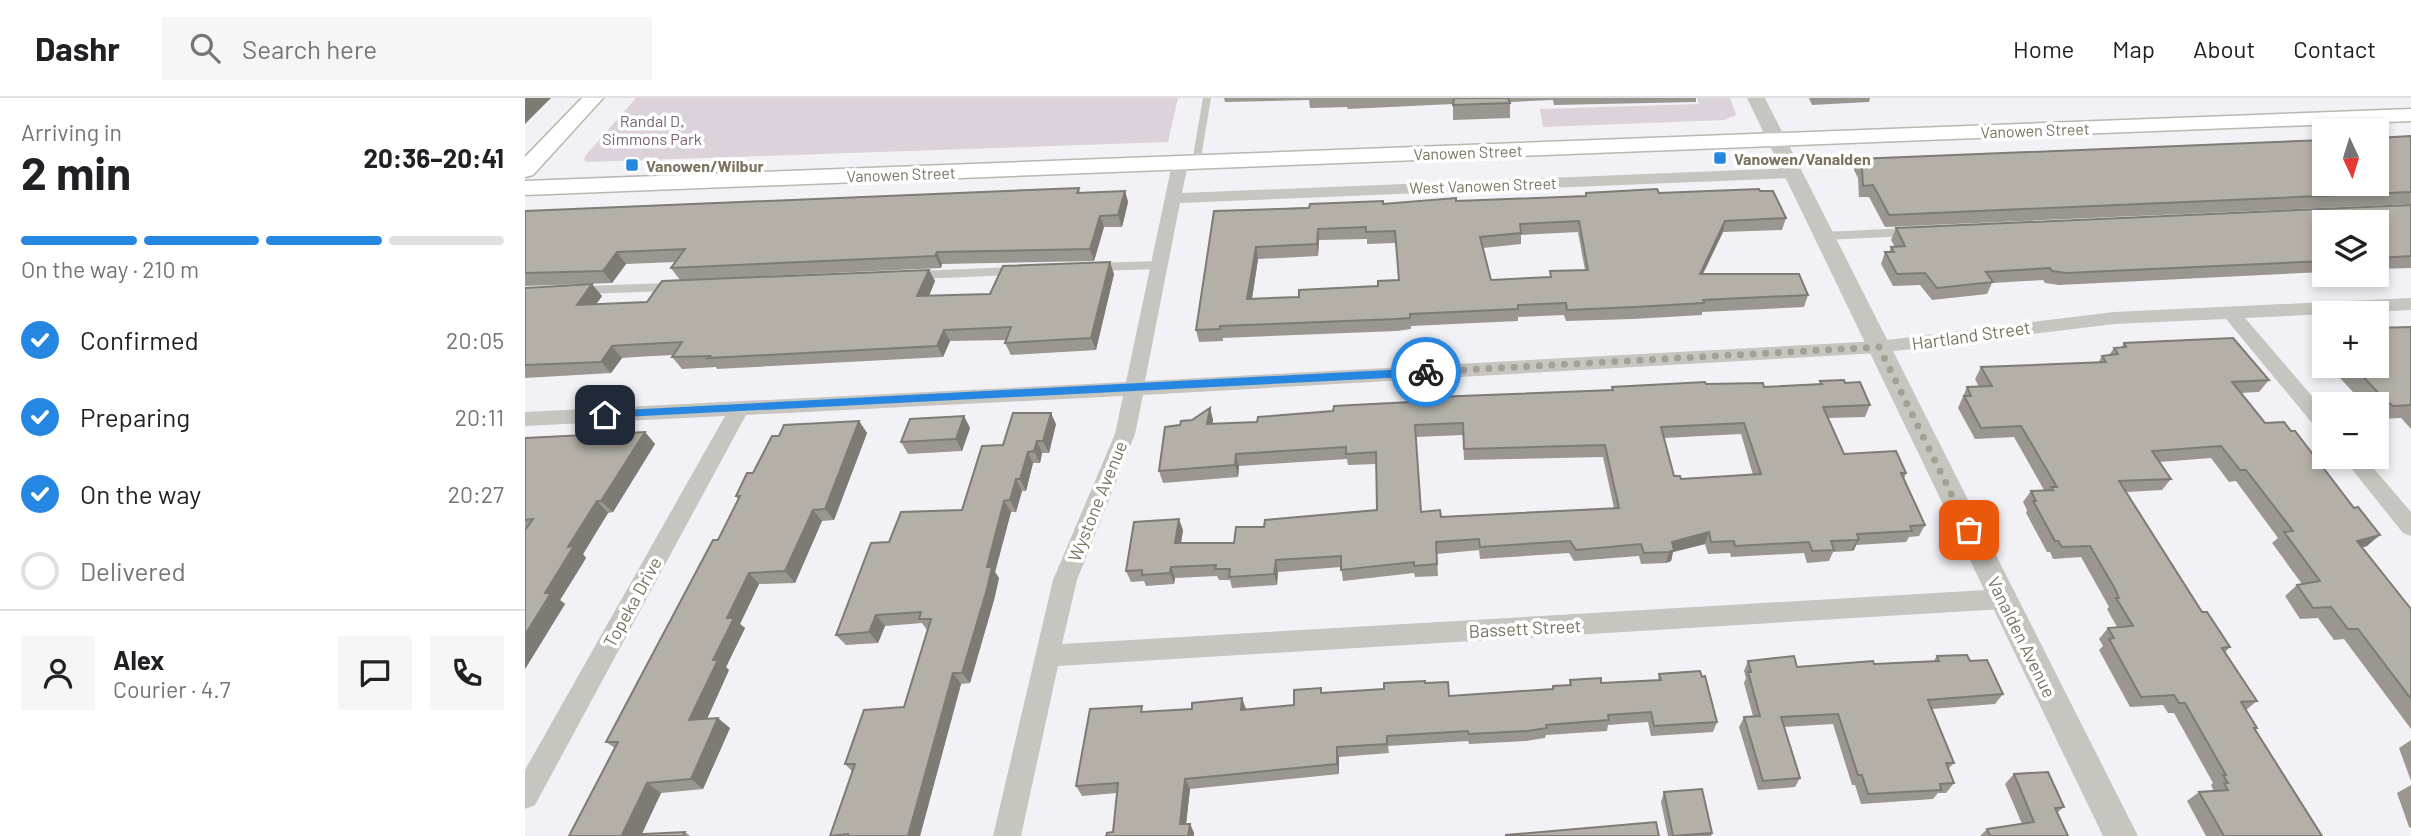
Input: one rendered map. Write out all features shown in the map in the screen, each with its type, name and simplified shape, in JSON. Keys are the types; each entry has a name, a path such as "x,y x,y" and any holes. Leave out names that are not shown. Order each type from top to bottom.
{"main road":[{"path":"525,170 593,98"},
{"name":"Vanowen Street","path":"525,188 2411,115"}],"street":[{"name":"Vanalden Avenue","path":"1756,98 2121,836"},
{"name":"Wystone Avenue","path":"1007,836 1065,580 1121,444 1158,265 1174,198 1188,163"},
{"name":"West Vanowen Street","path":"1174,198 1792,173"},
{"name":"Hartland Street","path":"525,419 1133,389 1879,347 2057,323 2411,304"},
{"path":"2230,312 2312,410"},
{"name":"Topeka Drive","path":"525,796 740,408"},
{"path":"2362,469 2411,527"},
{"name":"Bassett Street","path":"1047,656 2003,599"}],"lane":[{"path":"1188,163 1207,98"},
{"path":"1824,236 1922,232"},
{"path":"1089,268 1158,265"},
{"path":"910,276 1020,271"},
{"path":"566,291 676,286"}],"green space":[{"name":"Randal D. Simmons Park","path":"636,98 1178,98 1168,142 584,160"},
{"path":"1697,98 1730,98 1736,115 1724,120 1543,127 1540,109 1699,104"}],"building":[{"path":"1454,98 1508,98 1510,103 1453,105"},
{"path":"2411,136 2411,192 2389,193 2389,137"},
{"path":"2312,140 2312,196 2320,196 1889,215 1873,185 1863,186 1862,167 1857,159"},
{"path":"1079,188 1077,193 1125,191 1118,215 1100,216 1090,249 937,252 935,256 671,268 685,249 617,252 603,271 525,273 525,211"},
{"path":"1657,189 1659,193 1759,189 1773,191 1786,218 1725,221 1700,274 1799,274 1808,295 1567,310 1566,303 1518,305 1518,309 1410,314 1410,318 1220,326 1220,329 1196,330 1214,211 1309,208 1310,204 1383,201 1383,204 1456,198 1456,201 1586,196 1586,193","holes":["1579,221 1588,270 1550,271 1551,277 1491,280 1480,237 1521,233 1520,224","1366,227 1366,232 1395,231 1399,280 1378,281 1378,286 1299,290 1299,297 1247,299 1256,247 1317,244 1318,229"]},
{"path":"2411,205 2411,256 2389,257 2389,210 2312,210 2312,262 2066,273 2052,271 2050,268 1986,272 1993,282 1937,288 1925,273 1897,274 1885,252 1894,252 1891,247 1905,246 1896,228"},
{"path":"1110,262 1091,338 1005,343 1011,327 944,330 937,346 708,358 710,356 672,357 682,342 612,346 601,362 525,365 525,288 592,284 577,305 647,302 662,281 929,270 917,296 990,294 1003,266"},
{"path":"2411,327 2411,405 2393,406 2389,403 2389,392 2377,392 2364,378 2389,378 2389,328"},
{"path":"2233,338 2269,380 2232,382 2265,423 2284,422 2291,431 2295,431 2312,453 2312,469 2324,469 2354,508 2358,507 2380,535 2357,541 2411,609 2411,699 2358,629 2348,629 2331,607 2313,608 2297,585 2320,581 2284,532 2293,531 2246,470 2240,470 2221,446 2152,451 2171,479 2119,481 2202,612 2207,612 2230,647 2222,648 2257,701 2241,702 2257,728 2254,728 2322,836 2224,836 2199,792 2228,790 2224,784 2228,783 2223,775 2226,775 2185,703 2179,703 2174,695 2141,697 2109,639 2114,638 2108,628 2133,626 2116,598 2119,598 2114,587 2090,546 2062,547 2055,541 2033,501 2036,501 2031,491 2053,490 2051,487 2057,487 2021,426 1981,428 1964,396 1971,396 1967,387 1992,386 1981,367 2106,362 2102,356 2118,354 2114,348 2126,347 2124,343"},
{"path":"1820,381 1860,382 1870,405 1823,407 1844,454 1896,451 1906,473 1901,473 1925,525 1910,526 1912,531 1857,534 1857,540 1831,541 1834,550 1812,551 1809,542 1735,546 1734,541 1711,542 1709,532 1672,542 1674,550 1669,552 1644,553 1641,544 1576,550 1570,541 1480,547 1479,539 1436,542 1437,564 1414,566 1414,562 1341,570 1341,556 1276,560 1274,574 1229,577 1230,569 1215,569 1216,565 1171,567 1170,573 1142,575 1142,570 1126,571 1134,522 1179,519 1175,543 1234,543 1236,527 1264,527 1265,520 1377,510 1376,452 1346,454 1346,447 1236,454 1235,465 1159,471 1165,427 1192,420 1210,408 1207,424 1257,422 1258,417 1333,411 1334,406 1411,402 1410,398 1613,390 1612,387 1705,382 1763,383 1764,387 1822,384","holes":["1463,423 1464,449 1605,445 1619,508 1441,517 1440,510 1421,512 1415,425","1744,423 1761,474 1681,479 1680,476 1674,476 1661,427"]},
{"path":"1013,413 1051,413 1043,441 1037,441 1034,451 1028,452 1010,500 1004,501 987,567 992,567 987,589 962,673 953,673 908,836 830,836 855,764 845,764 864,710 904,707 931,619 919,619 921,612 876,615 869,632 836,635 871,543 889,542 901,512 962,510 982,446 1003,445"},
{"path":"964,416 956,439 901,442 910,419"},
{"path":"859,421 825,509 813,510 785,571 749,573 727,618 734,618 713,660 718,660 689,720 718,718 691,779 647,783 622,835 685,832 683,836 569,836 618,742 606,742 713,540 718,540 740,496 736,496 747,473 753,473 772,436 779,436 784,425"},
{"path":"645,432 568,547 574,546 545,593 551,593 525,635 525,530 533,519 525,520 525,438"},
{"path":"1967,655 1970,661 1987,660 2003,694 1928,700 1954,763 1946,763 1954,783 1940,784 1941,790 1868,794 1862,775 1858,775 1838,714 1781,717 1800,778 1763,781 1744,717 1760,716 1748,672 1751,672 1748,661 1794,656 1797,667 1873,661 1874,664 1939,661 1937,656"},
{"path":"1700,671 1702,677 1705,676 1717,722 1654,726 1651,712 1608,715 1609,720 1546,725 1547,728 1527,731 1469,734 1468,731 1387,736 1387,744 1337,747 1337,764 1185,779 1180,824 1190,824 1188,836 1106,836 1107,833 1113,832 1118,783 1076,786 1090,709 1142,706 1141,712 1192,709 1192,703 1242,698 1241,710 1294,705 1294,690 1321,688 1321,693 1384,689 1384,683 1425,681 1448,682 1449,696 1553,689 1553,686 1571,685 1570,680 1601,678 1601,683 1661,680 1659,674"},
{"path":"2048,772 2064,807 2055,808 2068,836 1990,836 1987,829 2034,822 2014,774"},
{"path":"1702,789 1712,833 1673,836 1664,792"},
{"path":"1656,822 1659,836 1506,836 1506,835"}],"way so far":[{"path":"1426,372 1879,347 1969,530"}],"place":[{"name":"Vanowen/Vanalden","path":"1720,158"},
{"name":"Vanowen/Wilbur","path":"632,165"}],"route":[{"path":"605,415 1426,372"}]}
